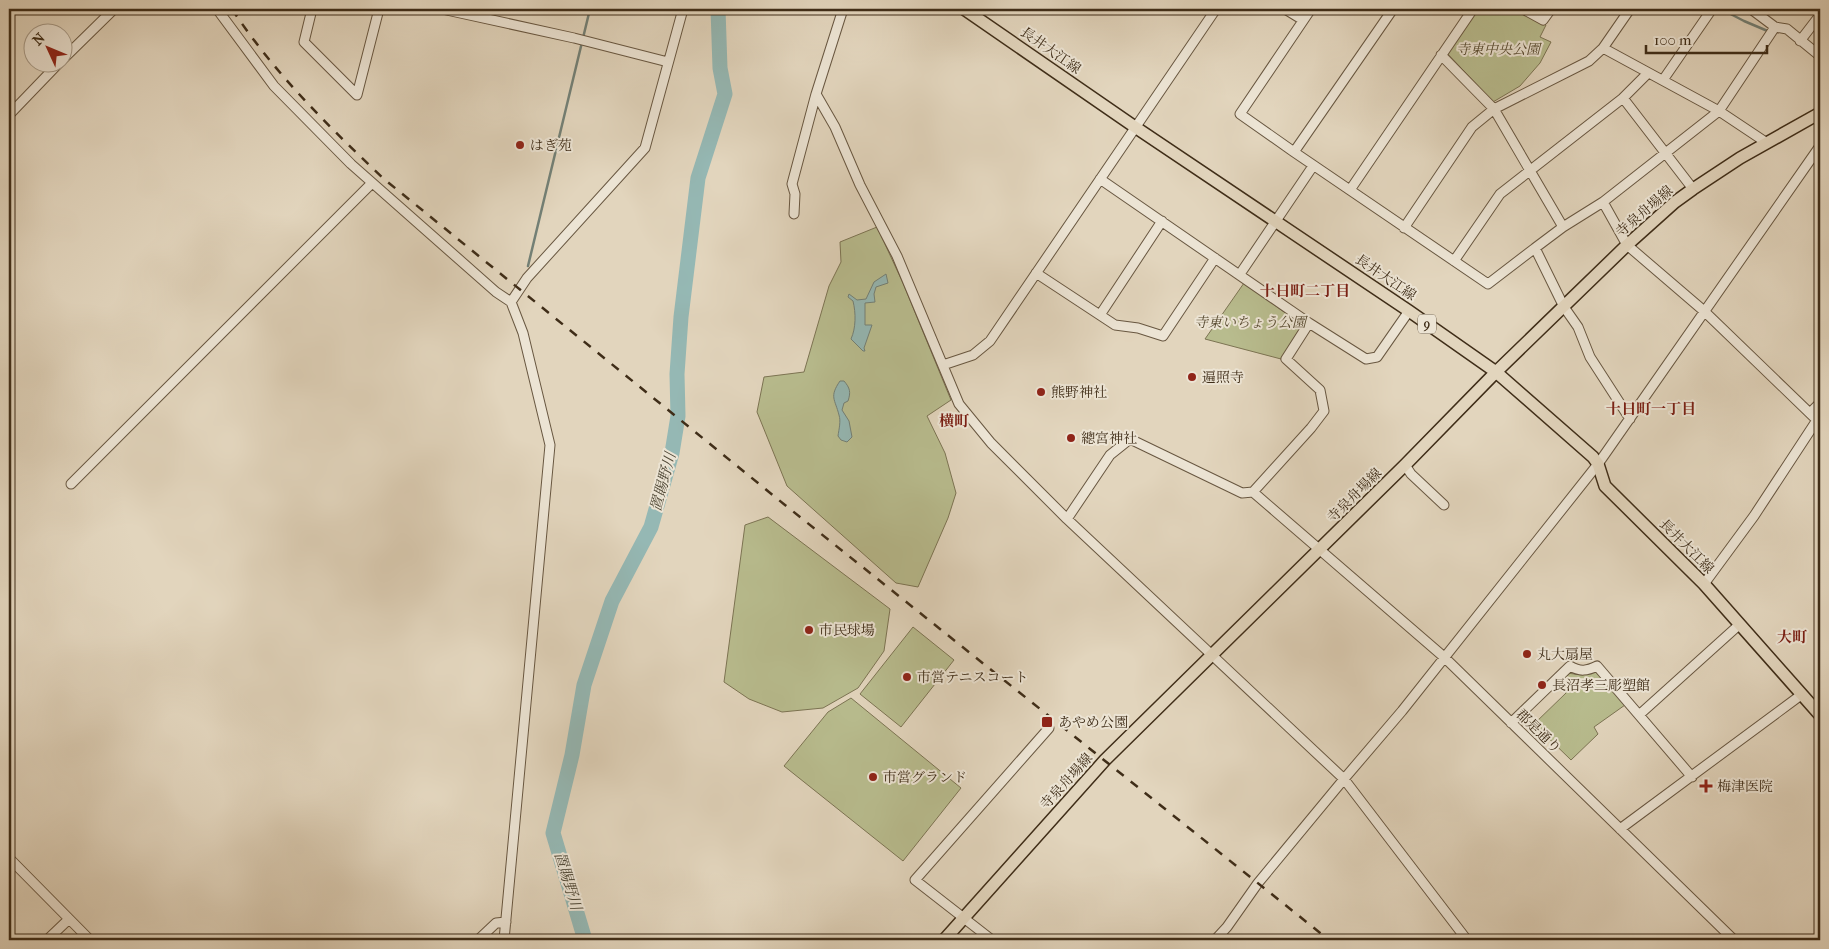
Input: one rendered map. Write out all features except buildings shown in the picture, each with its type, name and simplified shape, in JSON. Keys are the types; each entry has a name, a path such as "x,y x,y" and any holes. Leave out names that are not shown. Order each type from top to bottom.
{"main road":[{"name":"長井大江線","path":"964,9 1134,127 1409,311 1496,372 1593,458 1598,464 1605,486 1704,584 1820,716"},
{"name":"寺泉舟場線","path":"944,940 1105,760 1405,465 1496,372 1627,245 1675,202 1693,189 1740,158 1820,113"}],"street":[{"path":"72,50 114,9"},
{"path":"217,9 274,86 351,164 496,292 511,302 523,333 550,445 504,940"},
{"path":"312,9 304,42 357,94 379,9"},
{"path":"442,9 480,13 668,62"},
{"path":"511,302 527,278 645,148 683,9"},
{"path":"794,214 795,194 792,184 816,94 843,9"},
{"path":"943,365 973,355 990,341 1216,9"},
{"path":"1285,9 1303,20"},
{"path":"1311,9 1240,114 1313,166 1488,284 1563,227 1603,202 1719,111 1775,27"},
{"path":"1294,152 1393,9"},
{"path":"1350,190 1473,9"},
{"path":"1523,9 1543,20 1551,9"},
{"path":"1404,228 1472,127 1494,109 1589,61 1602,48 1630,9"},
{"path":"1663,80 1712,9"},
{"path":"1751,9 1775,27 1787,29 1820,56"},
{"path":"1800,40 1820,15"},
{"path":"1602,48 1719,111 1767,143"},
{"path":"1441,55 1494,109 1563,227"},
{"path":"9,114 50,72"},
{"path":"1454,261 1500,194 1623,98 1648,73"},
{"path":"816,94 835,127 860,185 897,256 959,404 991,443 1067,519 1344,779 1467,940"},
{"path":"1623,98 1693,189"},
{"path":"1215,940 1228,927 1258,883 1402,711 1598,464 1820,146"},
{"path":"1240,274 1313,166"},
{"path":"1100,179 1240,274 1309,324 1366,359 1377,357 1409,311"},
{"path":"71,484 372,183"},
{"path":"1603,202 1627,245 1704,311 1816,419"},
{"path":"1100,315 1162,221"},
{"path":"1535,248 1564,307 1578,327 1590,357 1630,418"},
{"path":"1036,273 1116,325 1138,328 1163,336 1214,258"},
{"path":"1067,519 1110,455 1130,439 1242,493 1253,492 1324,411 1320,390 1286,359 1309,324"},
{"path":"1704,584 1754,516 1816,419 1820,403"},
{"path":"1405,465 1411,474 1444,505"},
{"name":"郡是通り","path":"1253,492 1444,657 1734,940"},
{"path":"1639,715 1740,624"},
{"path":"1511,723 1570,666 1576,670 1587,671 1597,666 1692,777"},
{"path":"1620,829 1801,695"},
{"path":"992,940 915,880 1049,728"},
{"path":"9,858 90,940"},
{"path":"47,940 69,919"},
{"path":"478,940 496,923 506,922"}],"green space":[{"name":"寺東中央公園","path":"1476,9 1516,9 1546,25 1540,37 1551,42 1540,63 1520,86 1493,102 1446,52"},
{"path":"877,227 903,283 951,400 927,416 945,453 956,493 948,518 918,587 896,583 787,486 757,412 764,377 804,372 829,286 841,262 840,242"},
{"name":"寺東いちょう公園","path":"1244,283 1302,325 1281,359 1205,339"},
{"name":"市民球場","path":"768,517 890,609 884,651 858,688 823,708 782,712 749,699 724,682 745,525"},
{"name":"市営テニスコート","path":"913,627 954,660 901,727 860,694"},
{"path":"1596,672 1625,705 1594,727 1598,734 1571,760 1534,724 1566,693 1557,683 1567,673 1582,675"},
{"name":"市営グランド","path":"851,698 961,788 903,861 784,766 828,712"}],"water":[{"path":"886,274 888,283 876,287 874,294 875,302 865,303 865,325 872,325 864,348 865,351 863,351 851,339 855,325 855,310 853,301 848,297 849,294 857,300 866,299 874,282"},
{"path":"840,381 844,381 849,390 848,401 844,403 842,410 849,421 852,437 847,442 841,440 838,436 840,420 834,395"}],"waterway":[{"path":"528,266 590,9"},
{"name":"置賜野川","path":"585,940 553,833 572,755 584,685 612,601 651,527 672,453 678,416 677,374 681,317 698,178 725,94 720,68 718,9"},
{"path":"1721,9 1770,32"}],"railway":[{"path":"232,9 248,33 284,77 343,140 384,179 785,505 1329,940"}],"place":[{"name":"はぎ苑","path":"520,145"},
{"name":"遍照寺","path":"1192,377"},
{"name":"熊野神社","path":"1041,392"},
{"name":"總宮神社","path":"1071,438"},
{"name":"市民球場","path":"809,630"},
{"name":"丸大扇屋","path":"1527,654"},
{"name":"市営テニスコート","path":"907,677"},
{"name":"長沼孝三彫塑館","path":"1542,685"},
{"name":"あやめ公園","path":"1047,722"},
{"name":"市営グランド","path":"873,777"},
{"name":"梅津医院","path":"1706,786"}],"district":[{"name":"十日町二丁目","path":"1305,291"},
{"name":"十日町一丁目","path":"1651,409"},
{"name":"横町","path":"954,421"},
{"name":"大町","path":"1792,637"}]}
